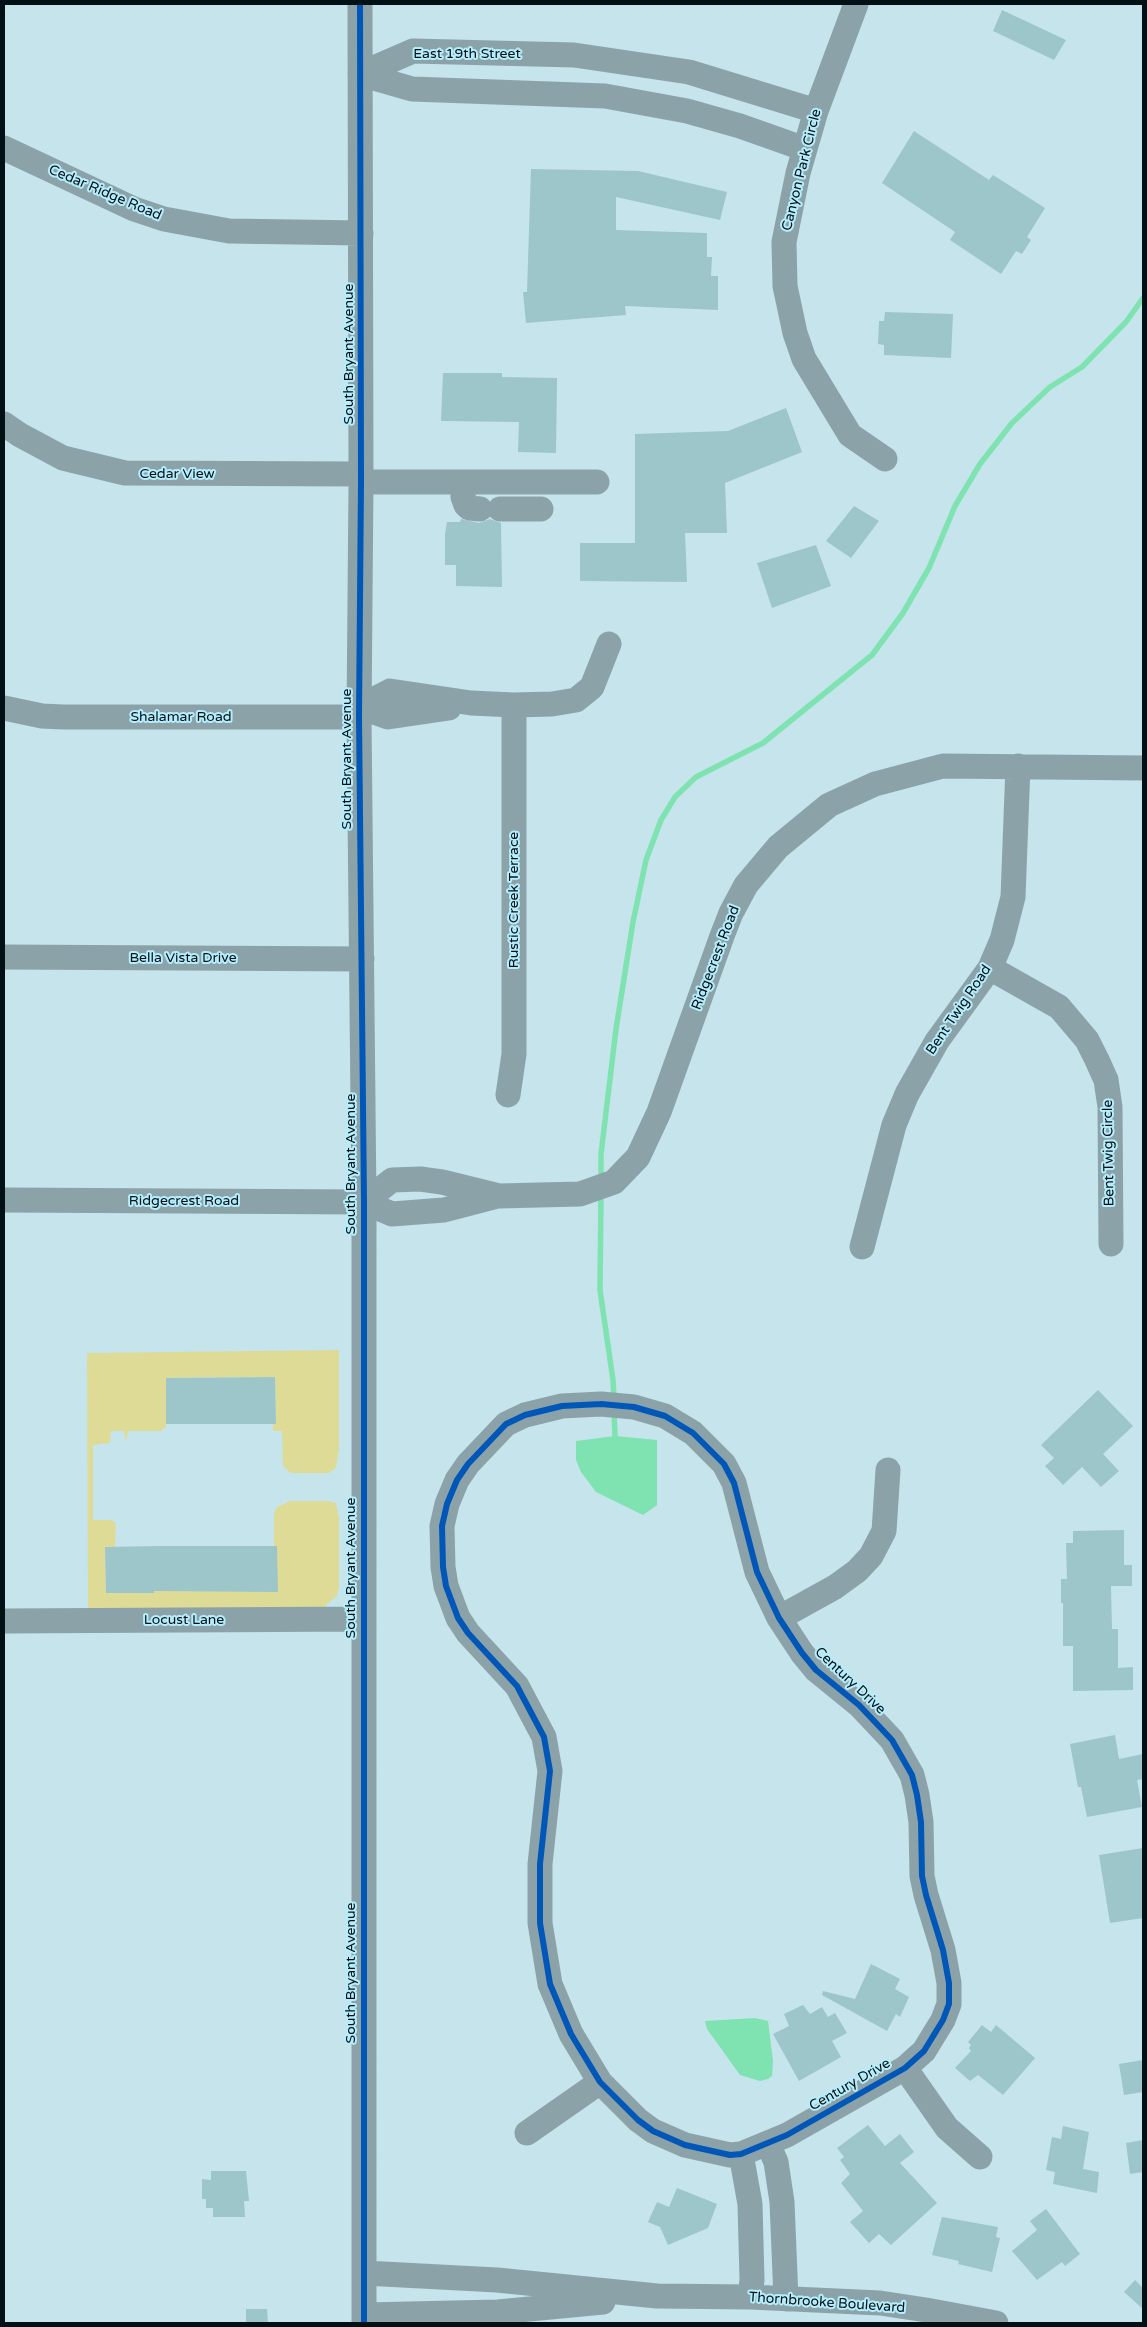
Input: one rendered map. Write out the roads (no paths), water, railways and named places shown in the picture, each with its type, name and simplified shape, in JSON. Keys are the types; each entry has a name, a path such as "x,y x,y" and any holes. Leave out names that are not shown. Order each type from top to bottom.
{"street":[{"name":"South Bryant Avenue","path":"360,4 362,478 359,712 364,1202 364,2319"},
{"name":"Canyon Park Circle","path":"856,4 816,110 805,149 784,242 785,286 789,311 804,359 850,435 885,459"},
{"name":"East 19th Street","path":"360,74 413,51 574,55 689,72 816,110"},
{"path":"360,74 412,89 605,96 687,111 740,126 805,149"},
{"name":"Cedar Ridge Road","path":"4,148 134,209 164,219 229,231 360,233"},
{"name":"Cedar View","path":"4,424 20,435 63,458 105,470 125,473 463,482 598,482"},
{"path":"463,482 463,497 466,505 470,508 541,509"},
{"path":"359,712 388,718 471,703 552,704 576,700 592,687 609,644"},
{"name":"Rustic Creek Terrace","path":"508,1095 514,1054 514,705"},
{"name":"Shalamar Road","path":"4,708 42,716 63,717 359,712"},
{"name":"Ridgecrest Road","path":"4,1200 364,1202 392,1214 422,1214 499,1196 580,1194 614,1182 638,1157 659,1112 731,913 746,885 778,847 804,825 830,805 875,784 910,773 943,766 1143,768"},
{"name":"Bent Twig Road","path":"862,1247 891,1133 907,1094 937,1041 990,968 1002,940 1013,897 1018,766"},
{"name":"Bella Vista Drive","path":"4,956 362,959"},
{"name":"Bent Twig Circle","path":"990,968 1058,1007 1087,1040 1106,1080 1110,1107 1111,1244"},
{"name":"Ridgecrest Road","path":"364,1202 392,1180 420,1179 442,1182 499,1196"},
{"name":"Century Drive","path":"601,1404 634,1406 665,1416 693,1433 724,1464 734,1483 756,1572 779,1618 802,1653 816,1670 858,1705 892,1740 912,1775 921,1822 922,1876 943,1950 949,1982 949,2004 934,2037 924,2051 905,2068 768,2144 741,2154 704,2150 668,2139 638,2120 600,2082 571,2034 550,1984 544,1953 539,1891 550,1771 544,1737 517,1686 468,1633 458,1618 446,1586 443,1567 442,1526 447,1504 457,1480 487,1442 506,1424 544,1409 601,1404"},
{"path":"779,1618 835,1587 857,1571 871,1556 884,1531 888,1470"},
{"name":"Locust Lane","path":"4,1621 364,1619"},
{"path":"905,2068 947,2128 980,2157"},
{"path":"527,2133 600,2082"},
{"path":"768,2144 776,2162 782,2202 786,2299"},
{"path":"741,2154 750,2204 752,2280 750,2297"},
{"name":"Thornbrooke Boulevard","path":"364,2273 498,2280 657,2296 750,2297 880,2304 996,2323"},
{"name":"Thornbrooke Boulevard","path":"364,2319 498,2312 657,2296"}],"waterway":[{"path":"601,1180 601,1154 616,1029 633,922 646,860 661,820 675,797 696,777 763,743 872,655 903,613 929,568 955,506 980,464 1012,423 1050,387 1082,367 1126,322 1143,298"},
{"path":"601,1194 600,1290 614,1399"},
{"path":"614,1411 615,1436"}]}
